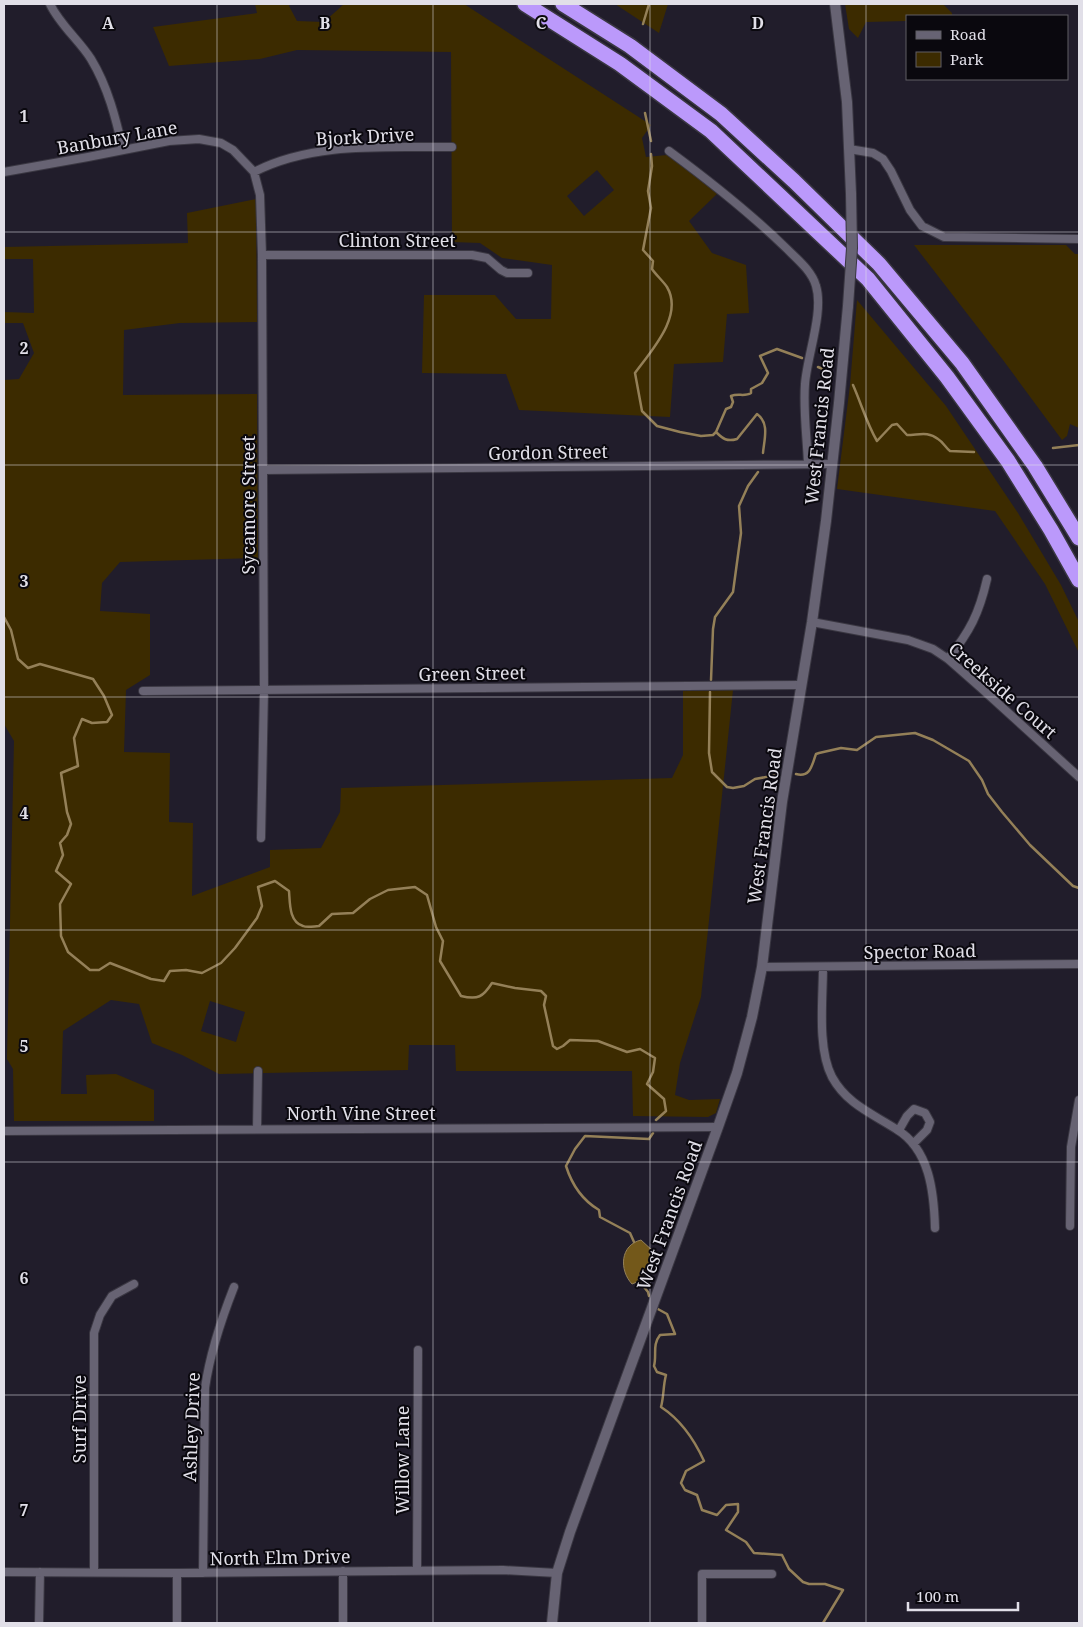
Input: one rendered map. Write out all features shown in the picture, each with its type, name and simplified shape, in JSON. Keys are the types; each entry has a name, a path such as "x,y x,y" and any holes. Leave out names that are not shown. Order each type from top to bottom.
{"highway":[{"path":"525,4 620,64 711,132 868,279 947,377 1008,461 1079,580"},
{"path":"563,4 630,46 721,114 794,181 879,264 962,363 1035,466 1079,538"}],"street":[{"path":"50,4 57,16 91,58 104,84 114,112 123,150"},
{"name":"West Francis Road","path":"552,1623 557,1572 587,1484 737,1073 752,1017 762,967 782,802 812,622 833,464 848,306 852,248 851,194 846,102 835,4"},
{"name":"Banbury Lane","path":"4,172 169,141 198,139 220,143 233,150 254,172"},
{"name":"Bjork Drive","path":"254,172 274,162 331,149 452,147"},
{"path":"849,150 873,153 883,159 910,210 922,226 944,237 1079,239"},
{"name":"West Francis Road","path":"669,151 756,218 806,267 816,286 819,306 805,385 808,464"},
{"name":"Sycamore Street","path":"254,172 260,195 262,256 264,690 261,838"},
{"name":"Clinton Street","path":"262,256 472,255 487,258 501,270 507,272 528,273"},
{"name":"Gordon Street","path":"263,470 833,464"},
{"path":"948,660 976,618 987,579"},
{"name":"Creekside Court","path":"812,622 910,640 932,649 948,660 1079,777"},
{"name":"Green Street","path":"143,691 801,685"},
{"name":"Spector Road","path":"762,967 1079,964"},
{"path":"823,967 823,1050 832,1076 844,1095 866,1112 899,1130 913,1144 923,1158 930,1177 935,1228"},
{"path":"257,1129 258,1071"},
{"path":"1070,1226 1071,1147 1079,1100"},
{"path":"899,1130 907,1116 914,1110 925,1113 930,1122 927,1130 913,1144"},
{"name":"North Vine Street","path":"4,1131 718,1127"},
{"name":"Surf Drive","path":"94,1572 94,1333 100,1315 112,1296 134,1284"},
{"name":"Ashley Drive","path":"203,1573 205,1388 209,1361 217,1332 234,1287"},
{"name":"Willow Lane","path":"417,1570 418,1350"},
{"name":"North Elm Drive","path":"4,1572 203,1573 503,1570 557,1572"},
{"path":"343,1571 343,1623"},
{"path":"39,1623 40,1572"},
{"path":"177,1573 177,1623"},
{"path":"702,1623 702,1574 772,1574"}],"green space":[{"path":"255,4 290,4 289,6 297,21 324,22 344,4 464,4 651,125 642,138 646,157 667,155 719,192 689,221 712,253 746,265 749,313 727,314 723,362 674,364 670,417 519,410 506,374 422,373 424,295 495,295 516,319 551,319 552,265 502,258 480,243 452,242 451,52 297,50 260,59 169,66 153,27 257,13","holes":["597,170 614,190 584,216 567,196"]},
{"path":"615,4 668,4 659,33"},
{"path":"845,4 943,4 952,13 952,15 906,15 906,21 866,22 858,38 849,29"},
{"path":"256,199 257,322 180,323 124,330 123,395 257,394 258,558 120,562 102,583 100,611 150,614 150,675 126,690 124,752 170,753 169,822 193,823 192,896 270,867 270,850 321,848 340,812 341,788 672,778 683,755 683,691 733,690 701,997 680,1063 675,1095 689,1100 720,1099 716,1113 708,1117 633,1116 632,1071 456,1071 455,1045 409,1045 408,1070 219,1074 182,1055 152,1043 139,1004 111,1000 63,1031 61,1094 87,1094 86,1075 116,1074 154,1090 154,1121 14,1121 13,1069 7,1059 14,741 4,724 4,380 19,379 34,353 23,323 4,323 4,312 34,313 33,259 4,259 4,247 188,243 187,213","holes":["210,1001 245,1012 236,1042 201,1031"]},
{"path":"914,245 1066,245 1075,254 1079,254 1079,428 1070,424 1067,436 1062,440"},
{"path":"857,300 946,406 1018,513 1061,585 1079,622 1079,653 1045,584 995,511 837,489 850,385"}],"shaded area":[{"path":"641,1240 654,1252 644,1276 632,1284 625,1272 625,1252 634,1243"}],"waterway":[{"path":"643,24 649,4"},
{"path":"645,113 651,141"},
{"path":"651,154 652,166 648,191 651,208 643,250 653,261 652,269 667,287 671,298 671,310 669,321 657,344 635,373 642,411 657,426 701,436 713,435 726,409 731,407 733,402 731,396 751,393 751,389 762,383 768,373 760,356 777,349 802,358"},
{"path":"818,367 830,372"},
{"path":"853,385 877,441 892,425 897,424 907,435 931,435 950,451 974,452"},
{"path":"716,432 725,439 737,439 757,414 764,422 765,427 763,453"},
{"path":"1053,448 1079,445"},
{"path":"711,680 715,617 733,592 741,533 739,506 748,486 758,472"},
{"path":"4,617 11,630 18,659 28,668 40,664 93,679 104,696 112,715 107,722 92,723 82,719 74,738 78,766 61,773 67,812 71,824 67,835 60,843 63,855 56,871 71,884 60,904 61,936 68,952 90,970 99,970 110,963 151,979 164,981 170,971 186,970 202,973 221,963 235,948 257,918 262,906 258,887 275,881 289,891 291,912 295,921 307,927 319,926 332,914 353,913 370,899 388,890 415,887 427,895 436,927 443,941 440,961 461,996 472,998 479,996 486,992 492,983 541,991 546,996 544,1005 553,1046 557,1049 570,1040 598,1041 627,1052 640,1049 655,1058 653,1072 647,1084 664,1099 666,1111 656,1120"},
{"path":"710,692 709,753 712,772 727,787 733,788 744,786 755,779 777,775"},
{"path":"796,774 801,775 808,772 816,754 841,748 857,750 876,737 915,733 933,740 969,761 982,780 988,794 1030,845 1073,886 1079,888"},
{"path":"634,1242 630,1233 600,1217 599,1210 578,1191 566,1166 585,1136 649,1139 653,1133"},
{"path":"640,1282 649,1296"},
{"path":"656,1308 667,1314 675,1334 660,1335 655,1346 654,1366 657,1372 666,1375 661,1407 675,1418 686,1431 704,1461 686,1471 681,1483 685,1490 697,1495 702,1510 717,1515 726,1505 738,1504 738,1512 726,1530 746,1542 754,1553 782,1555 789,1569 803,1582 825,1584 843,1590 823,1623"}]}
